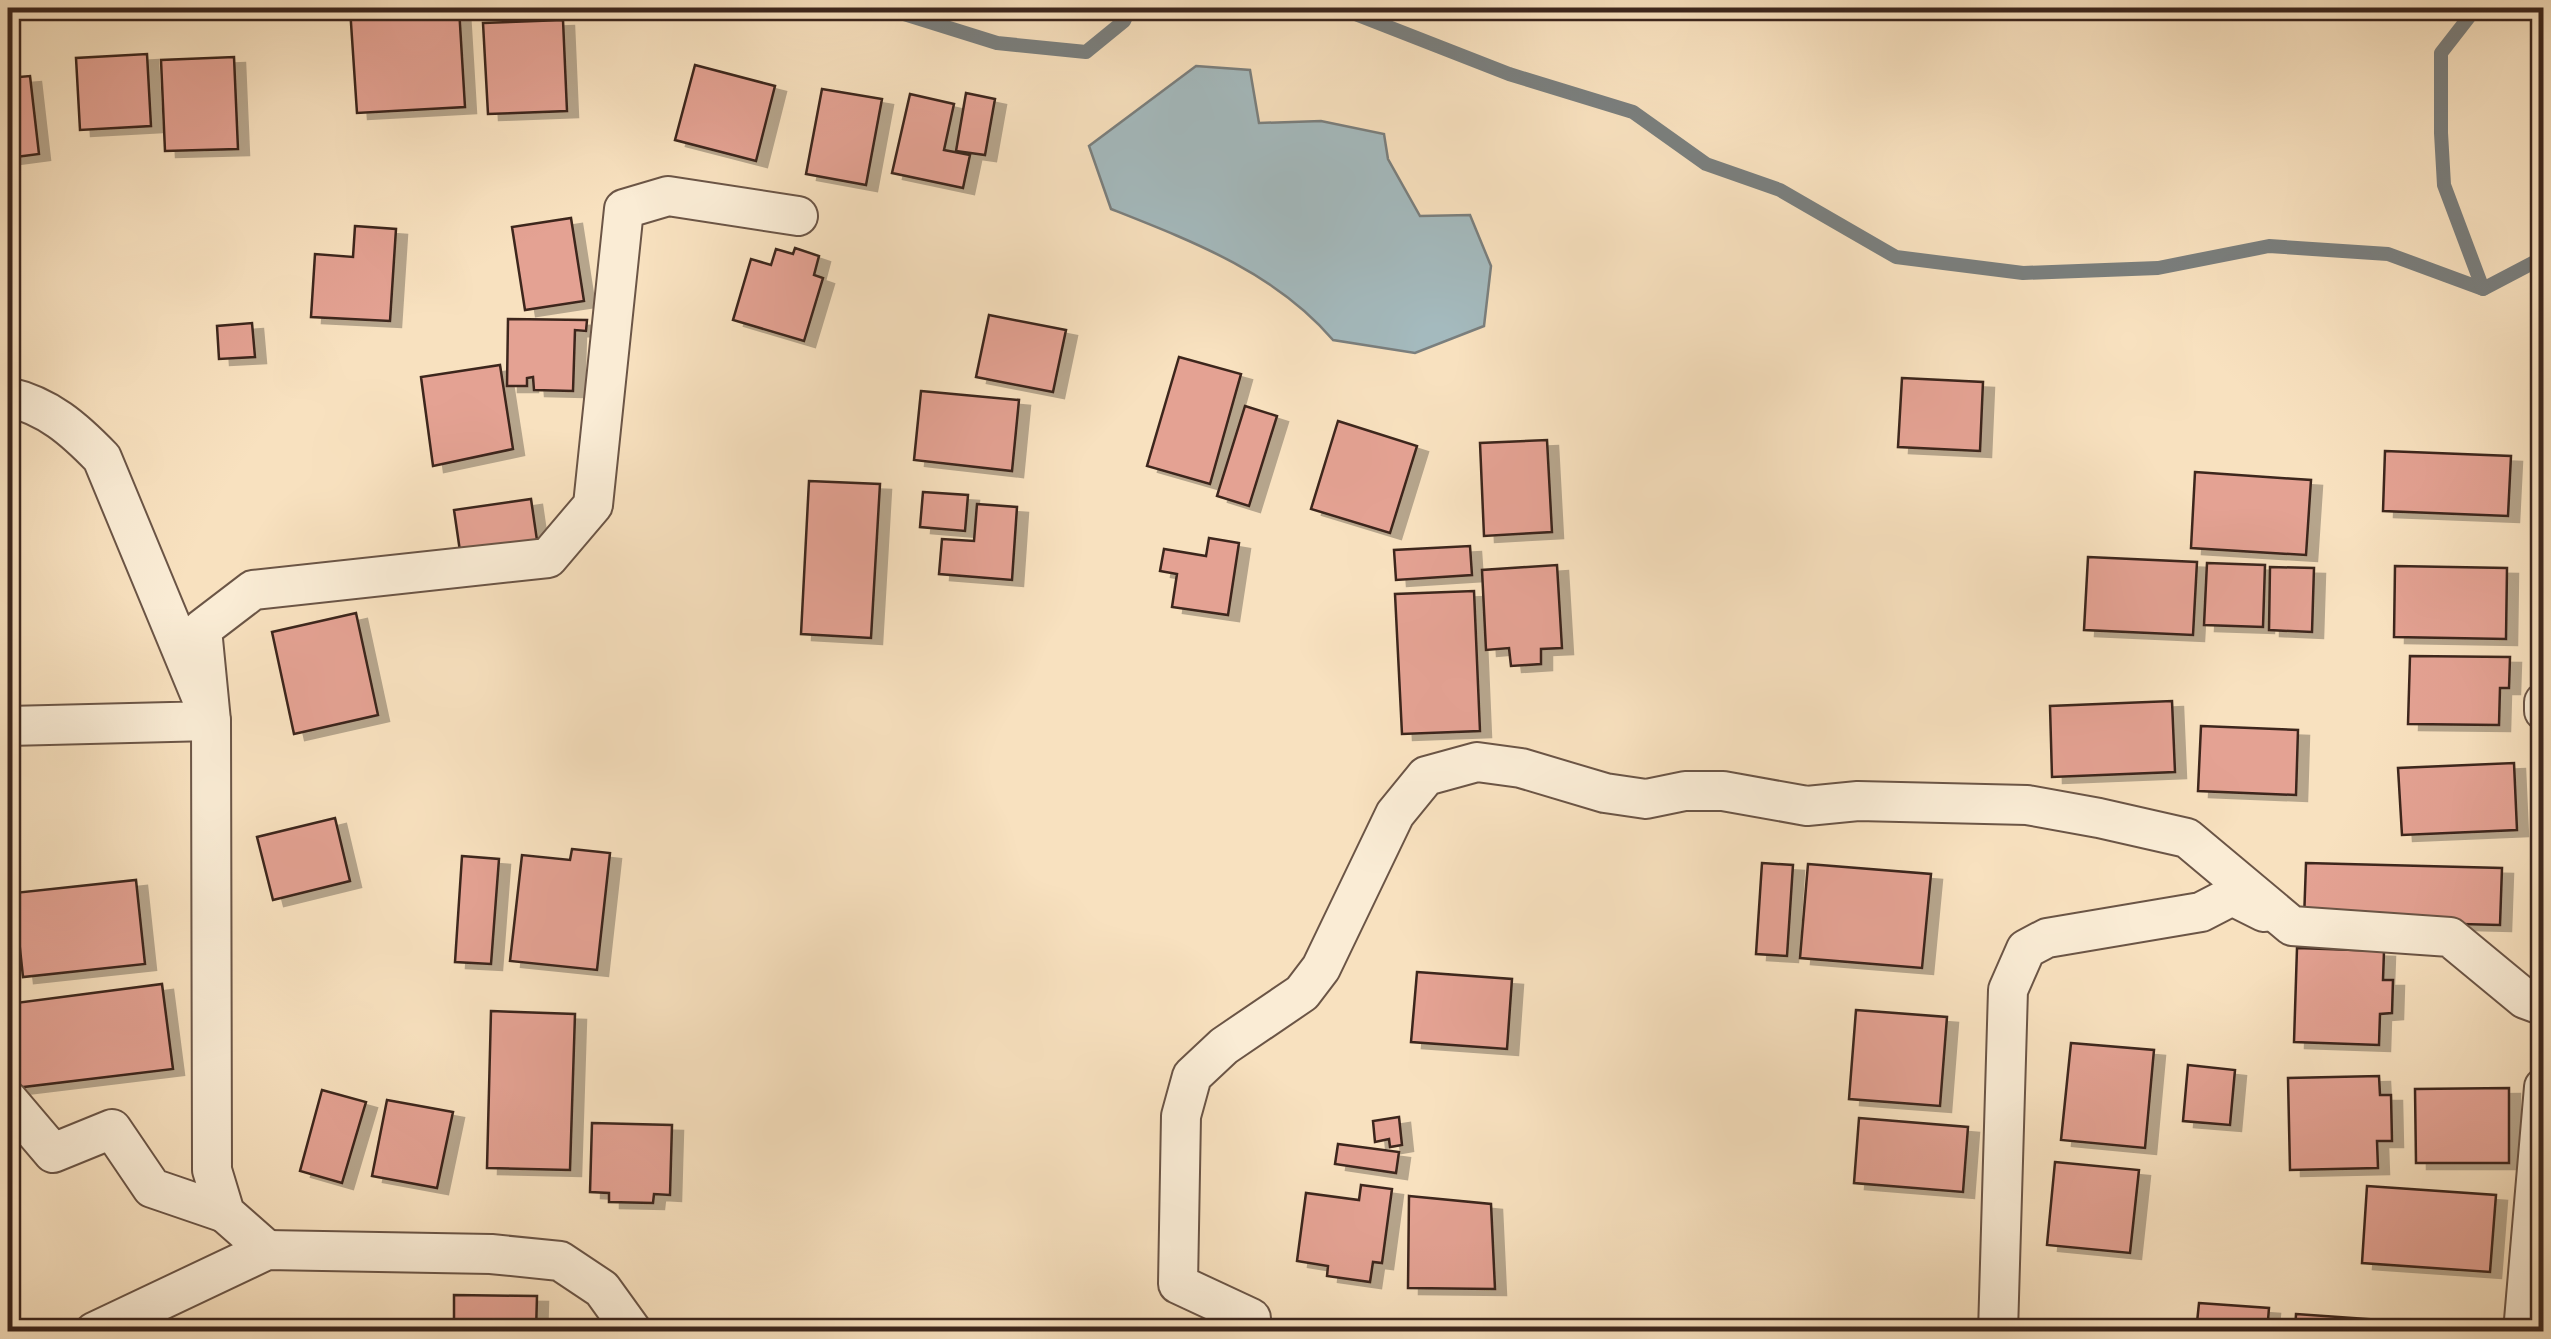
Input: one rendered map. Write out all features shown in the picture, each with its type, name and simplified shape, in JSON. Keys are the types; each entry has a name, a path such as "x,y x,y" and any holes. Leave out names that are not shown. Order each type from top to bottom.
{"street":[{"path":"225,1214 212,1170 211,721 202,630 253,590 548,558 593,505 624,208 668,196 798,216"},
{"path":"8,397 36,404 74,429 102,458 211,721"},
{"path":"2544,702 2544,711"},
{"path":"8,726 211,721"},
{"path":"1250,1332 1250,1318 1178,1284 1182,1116 1192,1076 1224,1046 1302,994 1321,968 1395,814 1426,776 1476,762 1521,768 1605,793 1646,799 1684,791 1723,791 1807,806 1858,801 2026,805 2186,838 2292,926"},
{"path":"1998,1332 2008,990 2026,949 2047,938 2200,912 2232,896 2292,926 2450,937 2525,999 2544,1006"},
{"path":"2523,1332 2544,1087"},
{"path":"8,1100 53,1153 112,1129 152,1188 225,1214 267,1250"},
{"path":"94,1332 267,1250 491,1254 560,1261 602,1289 632,1332"}],"water":[{"path":"1196,66 1250,70 1259,123 1321,121 1384,134 1388,159 1420,216 1470,215 1491,266 1484,326 1415,353 1333,340 1286,296 1231,261 1111,209 1089,146"}],"building":[{"path":"350,8 459,8 465,107 357,113"},
{"path":"563,20 567,111 488,114 483,23"},
{"path":"147,54 151,126 80,130 76,58"},
{"path":"234,57 238,149 165,151 161,60"},
{"path":"695,65 775,86 756,161 675,140"},
{"path":"30,76 39,154 8,158 8,78"},
{"path":"822,89 882,99 866,185 806,174"},
{"path":"966,93 995,99 985,155 956,151"},
{"path":"910,94 954,104 944,150 970,155 963,188 892,173"},
{"path":"571,218 584,301 525,310 512,227"},
{"path":"355,226 396,229 390,321 311,317 315,254 353,257"},
{"path":"795,248 819,256 814,275 823,278 804,341 733,320 751,259 771,265 776,249 793,254"},
{"path":"989,315 1066,330 1053,392 976,377"},
{"path":"508,319 587,320 586,331 575,330 573,391 534,390 533,377 527,378 527,386 507,386"},
{"path":"252,323 255,357 219,359 217,326"},
{"path":"1179,357 1241,374 1210,484 1147,466"},
{"path":"500,365 513,449 433,466 421,377"},
{"path":"1902,378 1983,382 1980,451 1898,447"},
{"path":"921,391 1019,400 1012,471 914,460"},
{"path":"1245,406 1277,416 1249,506 1217,496"},
{"path":"1338,421 1417,446 1390,533 1311,509"},
{"path":"1547,440 1552,532 1484,536 1480,443"},
{"path":"2385,451 2511,456 2508,516 2383,511"},
{"path":"2195,472 2311,480 2306,555 2191,548"},
{"path":"809,481 880,484 871,638 801,634"},
{"path":"923,492 968,495 965,531 920,527"},
{"path":"531,499 539,554 462,565 454,510"},
{"path":"977,504 1017,507 1012,580 939,574 942,539 974,541"},
{"path":"1209,538 1239,543 1228,615 1172,607 1177,574 1160,571 1164,549 1206,556"},
{"path":"1470,546 1472,575 1396,580 1394,550"},
{"path":"2088,557 2197,562 2193,635 2084,630"},
{"path":"2207,563 2265,565 2263,627 2204,625"},
{"path":"1557,565 1562,648 1541,649 1541,664 1511,666 1509,648 1486,650 1482,570"},
{"path":"2395,566 2507,568 2506,639 2394,637"},
{"path":"2270,567 2314,568 2312,632 2269,630"},
{"path":"1474,591 1480,731 1402,734 1395,594"},
{"path":"356,613 378,715 294,734 272,632"},
{"path":"2410,656 2510,657 2509,688 2500,688 2499,725 2408,724"},
{"path":"2172,701 2175,772 2052,777 2050,706"},
{"path":"2201,726 2298,730 2296,795 2198,791"},
{"path":"2514,763 2517,830 2402,835 2398,768"},
{"path":"335,818 350,881 273,900 257,837"},
{"path":"572,849 610,853 597,970 510,961 522,855 570,860"},
{"path":"462,856 499,859 491,964 455,962"},
{"path":"1762,863 1793,865 1787,956 1756,954"},
{"path":"2306,863 2502,868 2500,925 2304,920"},
{"path":"1808,864 1931,874 1922,968 1800,958"},
{"path":"136,880 145,964 23,977 14,893"},
{"path":"2297,948 2384,951 2383,980 2393,980 2392,1013 2380,1014 2379,1045 2294,1042"},
{"path":"1417,972 1512,979 1507,1049 1411,1042"},
{"path":"162,984 173,1069 15,1088 8,1004"},
{"path":"1856,1010 1947,1017 1940,1106 1849,1099"},
{"path":"491,1011 575,1014 570,1170 487,1168"},
{"path":"2071,1043 2154,1050 2145,1148 2061,1140"},
{"path":"2188,1065 2235,1070 2230,1125 2183,1121"},
{"path":"2379,1076 2380,1095 2391,1095 2392,1141 2377,1141 2378,1168 2290,1170 2288,1078"},
{"path":"2509,1088 2509,1163 2416,1163 2415,1089"},
{"path":"322,1090 366,1102 342,1183 300,1171"},
{"path":"387,1100 453,1112 437,1188 372,1176"},
{"path":"1399,1117 1402,1145 1390,1147 1389,1139 1375,1142 1373,1121"},
{"path":"1859,1118 1968,1127 1963,1192 1854,1183"},
{"path":"592,1123 672,1125 670,1195 654,1194 653,1203 609,1202 609,1193 590,1192"},
{"path":"1338,1144 1399,1152 1396,1173 1335,1164"},
{"path":"2055,1162 2139,1170 2130,1253 2047,1245"},
{"path":"1361,1185 1392,1189 1382,1263 1373,1262 1370,1282 1327,1276 1328,1266 1297,1261 1306,1193 1359,1200"},
{"path":"2367,1186 2496,1195 2490,1272 2362,1263"},
{"path":"1409,1196 1491,1204 1495,1289 1408,1288"},
{"path":"454,1295 537,1296 536,1332 454,1332"},
{"path":"2199,1303 2269,1308 2267,1332 2196,1332"},
{"path":"2296,1314 2494,1328 2494,1332 2295,1332"}],"waterway":[{"path":"885,8 997,43 1086,52 1124,21 1130,8"},
{"path":"1340,8 1509,74 1633,112 1706,164 1780,190 1896,257 2023,273 2158,268 2269,246 2388,254 2483,289 2544,257"},
{"path":"2476,8 2441,53 2441,133 2444,185 2483,289"}]}
